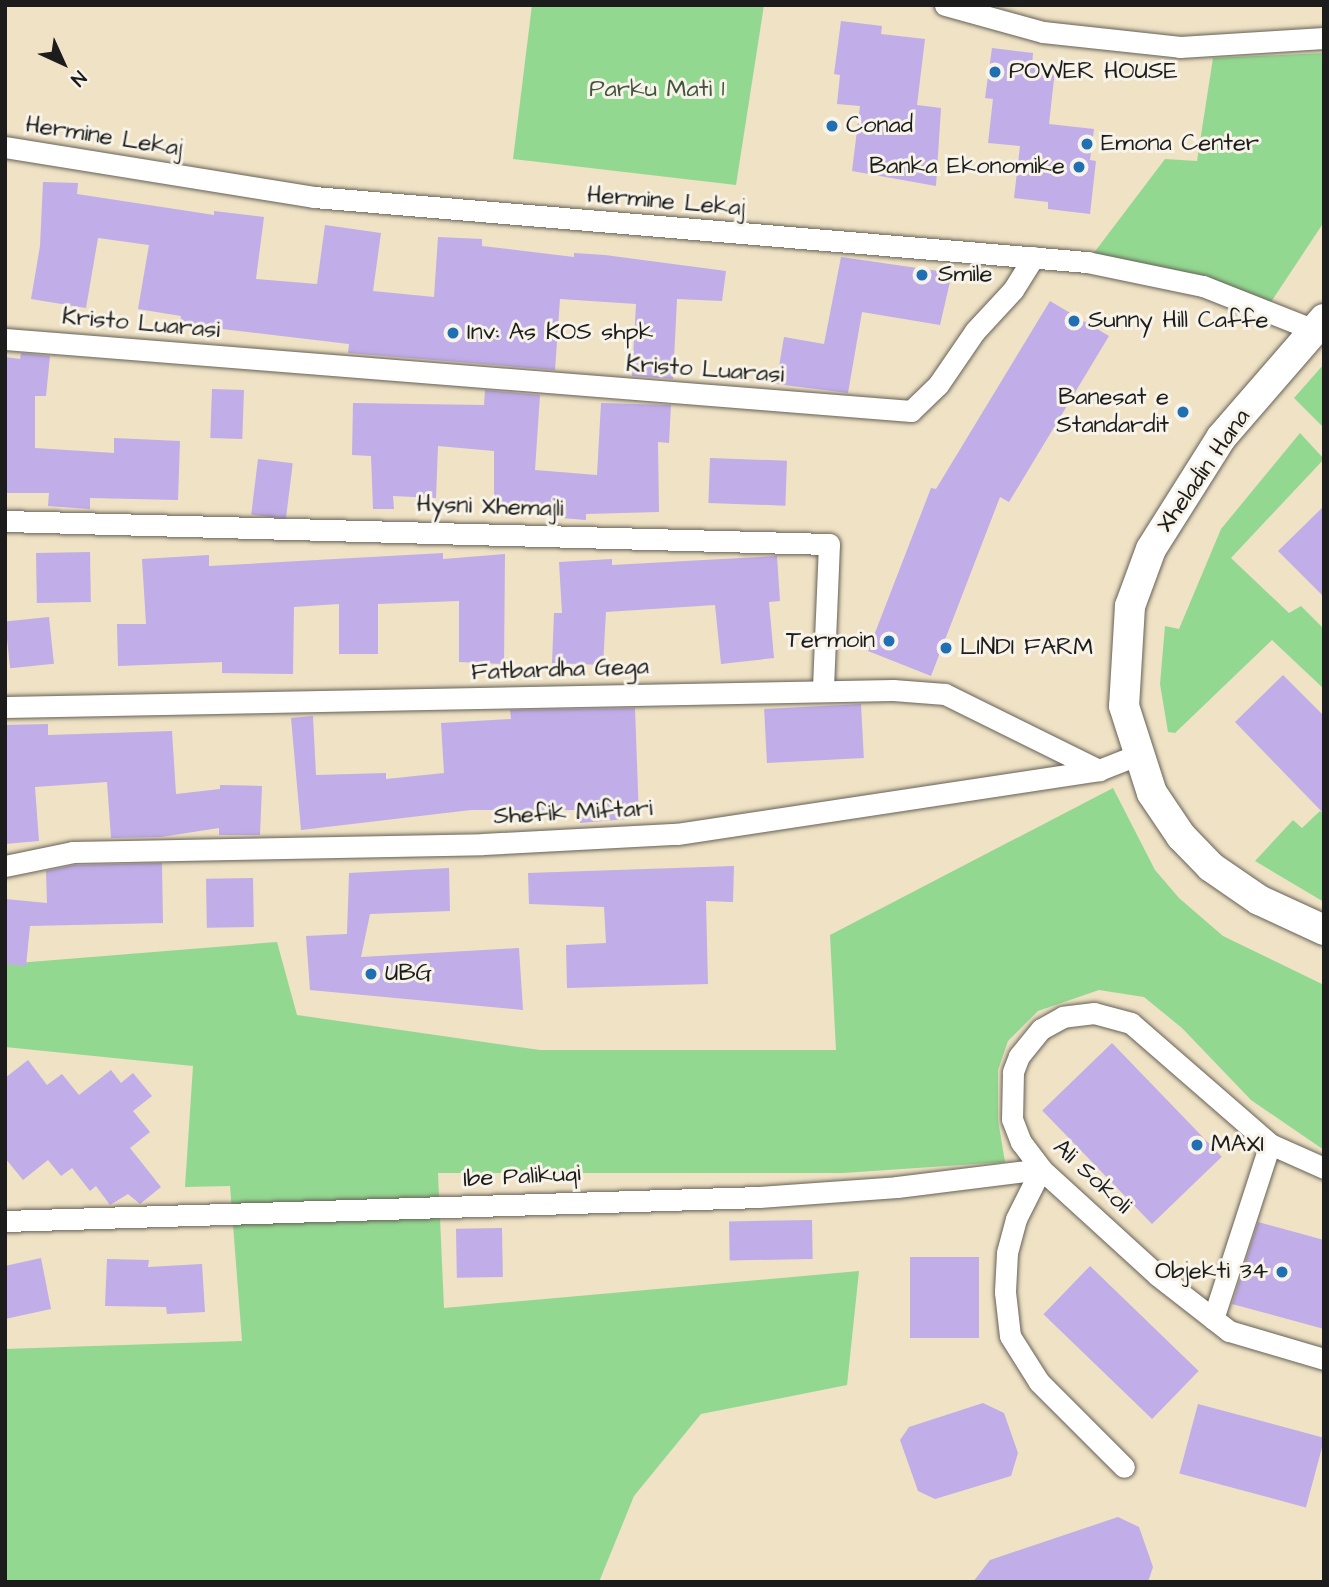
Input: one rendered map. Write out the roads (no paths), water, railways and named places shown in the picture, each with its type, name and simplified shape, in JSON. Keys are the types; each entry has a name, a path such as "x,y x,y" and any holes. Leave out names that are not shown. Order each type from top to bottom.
{"street":[{"path":"946,5 1043,32 1180,47 1324,38"},
{"name":"Hermine Lekaj","path":"5,148 314,197 1087,262 1203,286 1319,325"},
{"name":"Kristo Luarasi","path":"5,339 911,411 939,385 975,331 1013,290 1034,257"},
{"name":"Xheladin Hana","path":"1319,325 1221,438 1151,549 1130,606 1125,646 1124,706 1137,755 1152,793 1181,836 1211,867 1259,900 1324,930"},
{"name":"Hysni Xhemajli","path":"5,521 829,544 823,689"},
{"name":"Fatbardha Gega","path":"5,707 823,689 945,694 1099,770"},
{"name":"Shefik Miftari","path":"5,866 73,852 483,844 677,834 1099,770 1137,755"},
{"name":"Ali Sokoli","path":"1324,1168 1270,1144 1131,1023 1094,1013 1063,1017 1041,1029 1019,1056 1013,1072 1012,1119 1020,1142 1041,1169 1229,1331 1324,1359"},
{"path":"1213,1318 1270,1144"},
{"path":"1041,1169 1016,1219 1007,1253 1005,1292 1010,1336 1039,1382 1125,1467"},
{"name":"Ibe Palikuqi","path":"5,1221 759,1197 897,1187 1041,1169"}],"place":[{"name":"POWER HOUSE","path":"995,72"},
{"name":"Conad","path":"832,126"},
{"name":"Emona Center","path":"1087,144"},
{"name":"Banka Ekonomike","path":"1079,167"},
{"name":"Smile","path":"922,275"},
{"name":"Sunny Hill Caffe","path":"1074,321"},
{"name":"Inv: As KOS shpk","path":"453,333"},
{"name":"Banesat e Standardit","path":"1183,412"},
{"name":"Termoin","path":"889,641"},
{"name":"LINDI FARM","path":"946,648"},
{"name":"UBG","path":"371,974"},
{"name":"MAXI","path":"1197,1145"},
{"name":"Objekti 34","path":"1282,1272"}],"park label":[{"name":"Parku Mati 1","path":"657,90"}]}
